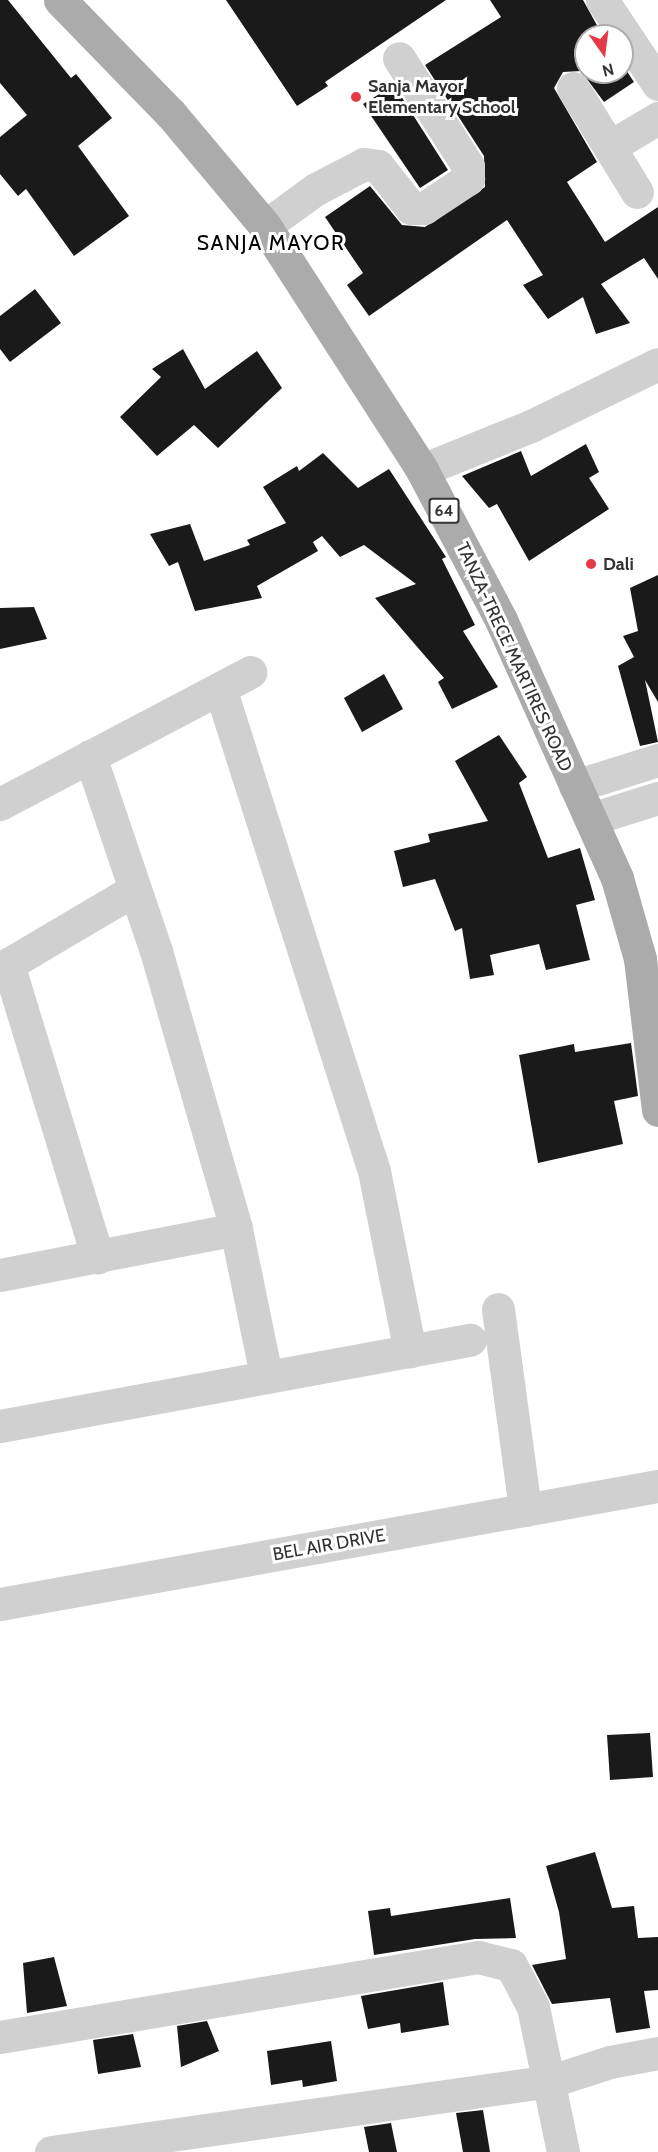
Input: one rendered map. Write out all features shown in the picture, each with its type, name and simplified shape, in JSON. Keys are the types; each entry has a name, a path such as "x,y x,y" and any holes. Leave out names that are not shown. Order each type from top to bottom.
{"main road":[{"name":"TANZA-TRECE MARTIRES ROAD","path":"60,0 171,114 265,226 423,470 501,620 616,878 640,959 658,1110"}],"street":[{"path":"602,0 658,84"},
{"path":"265,226 316,189 364,164 378,165 411,208 424,208 468,179 468,166 399,58"},
{"path":"573,88 611,146 637,192"},
{"path":"611,146 658,118"},
{"path":"423,470 531,426 658,364"},
{"path":"0,804 250,672"},
{"path":"220,688 374,1171 410,1351"},
{"path":"90,756 156,951 236,1229 266,1375"},
{"path":"575,786 658,760"},
{"path":"591,819 658,798"},
{"path":"98,1258 4,967 134,890"},
{"path":"0,1275 98,1258 236,1229"},
{"path":"498,1309 525,1510"},
{"path":"0,1425 266,1375 471,1340"},
{"name":"BEL AIR DRIVE","path":"0,1604 658,1486"},
{"path":"0,2037 478,1957 511,1965 567,2077 562,2152"},
{"path":"51,2152 567,2077 610,2062 658,2053"},
{"path":"567,2077 610,2082 658,2073"}],"building":[{"path":"0,0 8,0 71,78 76,74 112,118 78,146 129,216 74,256 26,189 18,196 0,174 0,137 27,115 0,83"},
{"path":"226,0 446,0 325,82 328,86 297,106"},
{"path":"490,0 583,0 596,24 574,24 574,71 563,72 554,88 597,162 567,182 605,242 658,207 658,279 644,258 601,284 630,323 596,334 583,297 548,319 523,285 543,275 507,220 369,316 347,285 363,273 325,217 370,186 402,225 425,227 485,187 484,156 425,65 501,17"},
{"path":"591,84 631,84 604,102"},
{"path":"394,85 448,170 420,188 363,104"},
{"path":"35,289 61,323 10,362 0,349 0,316"},
{"path":"183,349 205,389 257,351 282,388 218,448 194,425 157,456 120,417 161,377 152,369"},
{"path":"586,444 599,472 589,478 609,509 529,561 497,504 489,508 462,476 521,451 531,476"},
{"path":"323,453 358,488 389,469 446,557 442,559 475,625 463,631 498,687 452,709 438,682 444,678 375,598 416,584 364,545 340,557 322,536 313,542 318,551 257,586 262,598 195,611 178,562 169,566 150,534 190,524 204,561 250,545 247,540 286,523 263,487 297,466 299,471"},
{"path":"658,575 658,702 645,680 658,742 640,746 618,666 634,657 623,636 638,631 630,588"},
{"path":"34,607 47,639 0,649 0,608"},
{"path":"384,674 403,709 362,732 344,698"},
{"path":"499,735 527,777 519,783 548,858 580,848 595,900 576,905 590,960 546,970 539,944 490,955 494,975 470,979 462,928 455,931 435,879 403,887 394,851 430,842 428,834 488,821 455,761"},
{"path":"631,1043 638,1096 614,1101 623,1144 538,1163 519,1055 574,1044 575,1052"},
{"path":"650,1733 653,1777 610,1780 607,1735"},
{"path":"595,1852 612,1908 634,1906 638,1938 658,1937 658,1990 644,1991 650,2028 616,2033 610,1998 552,2004 532,1965 566,1959 559,1912 546,1866"},
{"path":"510,1898 516,1938 475,1939 374,1955 368,1911 390,1908 391,1916"},
{"path":"54,1957 67,2006 27,2013 23,1963"},
{"path":"443,1982 449,2025 401,2033 400,2023 368,2029 361,1996"},
{"path":"207,2021 219,2051 181,2067 177,2026"},
{"path":"133,2034 141,2067 98,2074 93,2040"},
{"path":"331,2041 337,2081 303,2087 302,2080 271,2085 267,2051"},
{"path":"483,2110 490,2152 463,2152 456,2113"},
{"path":"391,2123 397,2152 369,2152 364,2127"}],"place":[{"name":"Sanja Mayor Elementary School","path":"356,97"},
{"name":"Dali","path":"591,564"}],"district":[{"name":"SANJA MAYOR","path":"271,243"}]}
